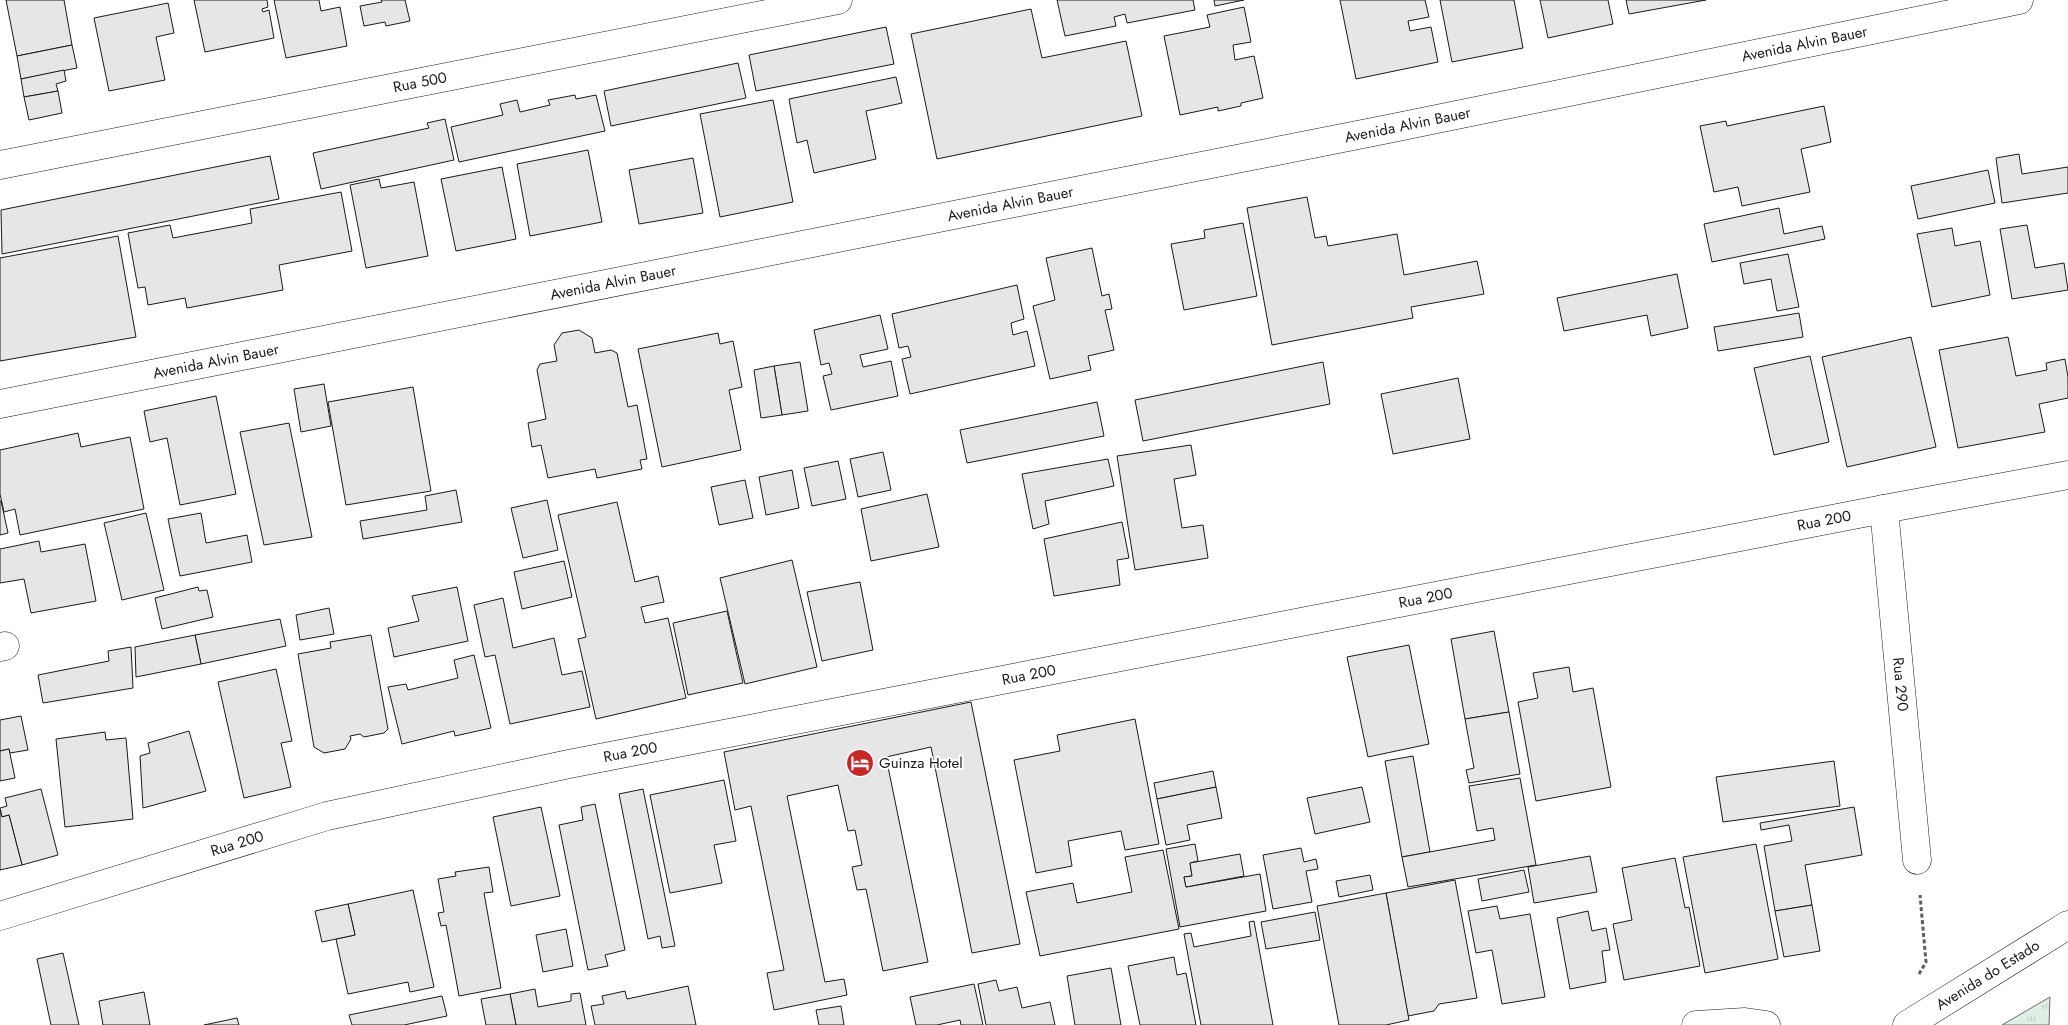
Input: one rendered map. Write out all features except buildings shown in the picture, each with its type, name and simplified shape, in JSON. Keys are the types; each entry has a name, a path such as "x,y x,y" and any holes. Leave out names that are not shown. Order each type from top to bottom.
{"street":[{"name":"Rua 500","path":"0,165 838,0"},
{"name":"Avenida Alvin Bauer","path":"0,404 1388,129 2019,0"},
{"name":"Rua 200","path":"0,916 337,814 569,764 2068,475"},
{"name":"Rua 290","path":"1884,509 1917,860"},
{"name":"Avenida do Estado","path":"1907,1025 2068,925"},
{"path":"1696,1025 1745,1022 1766,1025"}],"path":[{"path":"1917,860 1926,962 1917,978"}],"green space":[{"path":"2050,997 2049,1025 2002,1025"}],"place":[{"name":"Guinza Hotel","path":"860,763"}]}
